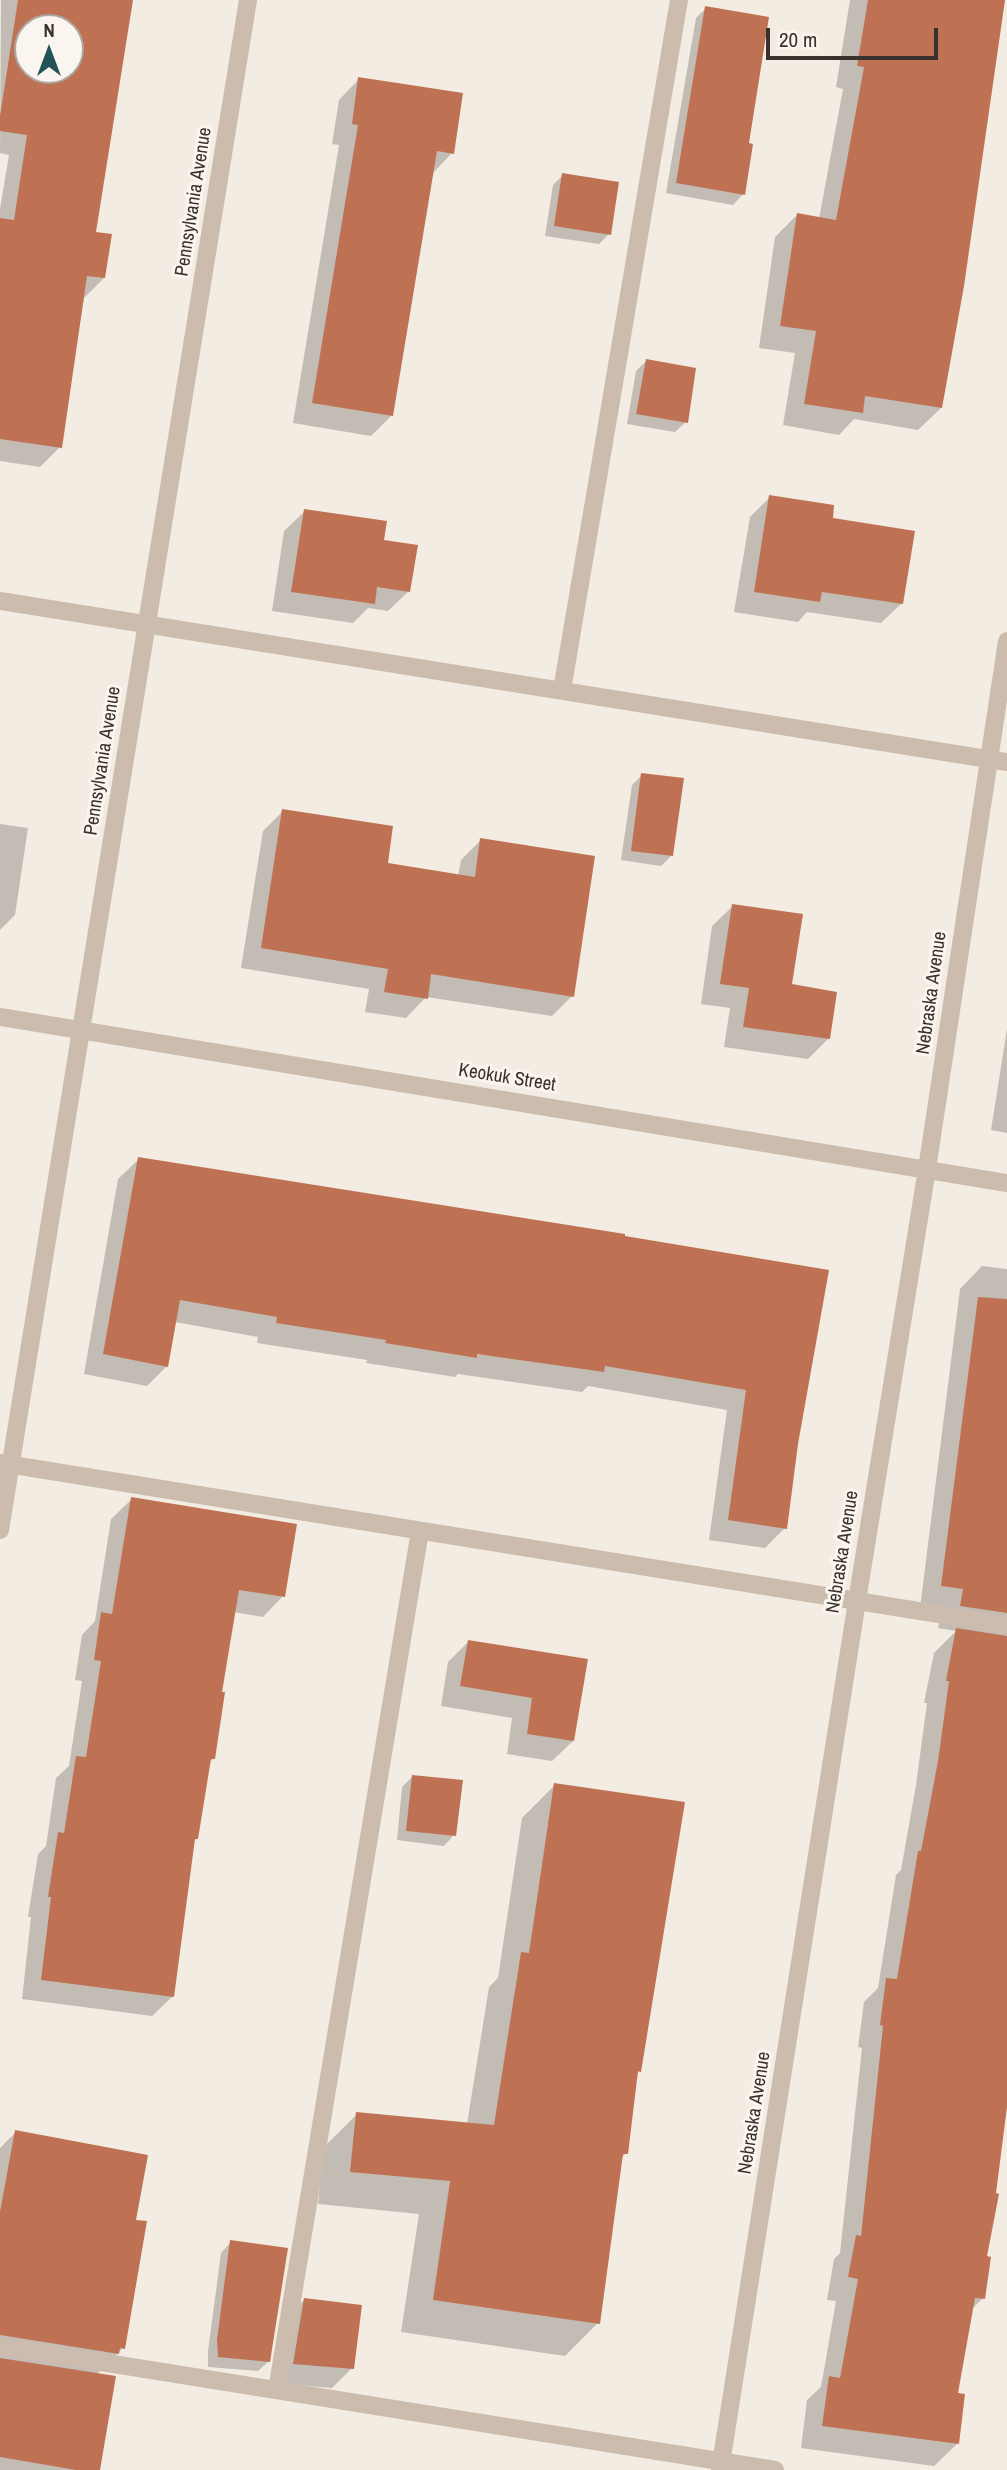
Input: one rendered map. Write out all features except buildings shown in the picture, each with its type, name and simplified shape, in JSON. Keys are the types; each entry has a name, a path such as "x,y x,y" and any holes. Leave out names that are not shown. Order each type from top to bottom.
{"street":[{"name":"Pennsylvania Avenue","path":"0,1530 5,1464 81,1029 248,0"},
{"path":"562,690 679,0"},
{"path":"0,601 1007,762"},
{"name":"Nebraska Avenue","path":"721,2465 927,1169 1007,642"},
{"name":"Keokuk Street","path":"0,1017 1007,1182"},
{"path":"5,1464 1007,1625"},
{"path":"277,2390 420,1531"},
{"path":"0,2346 721,2465 775,2470"}]}
